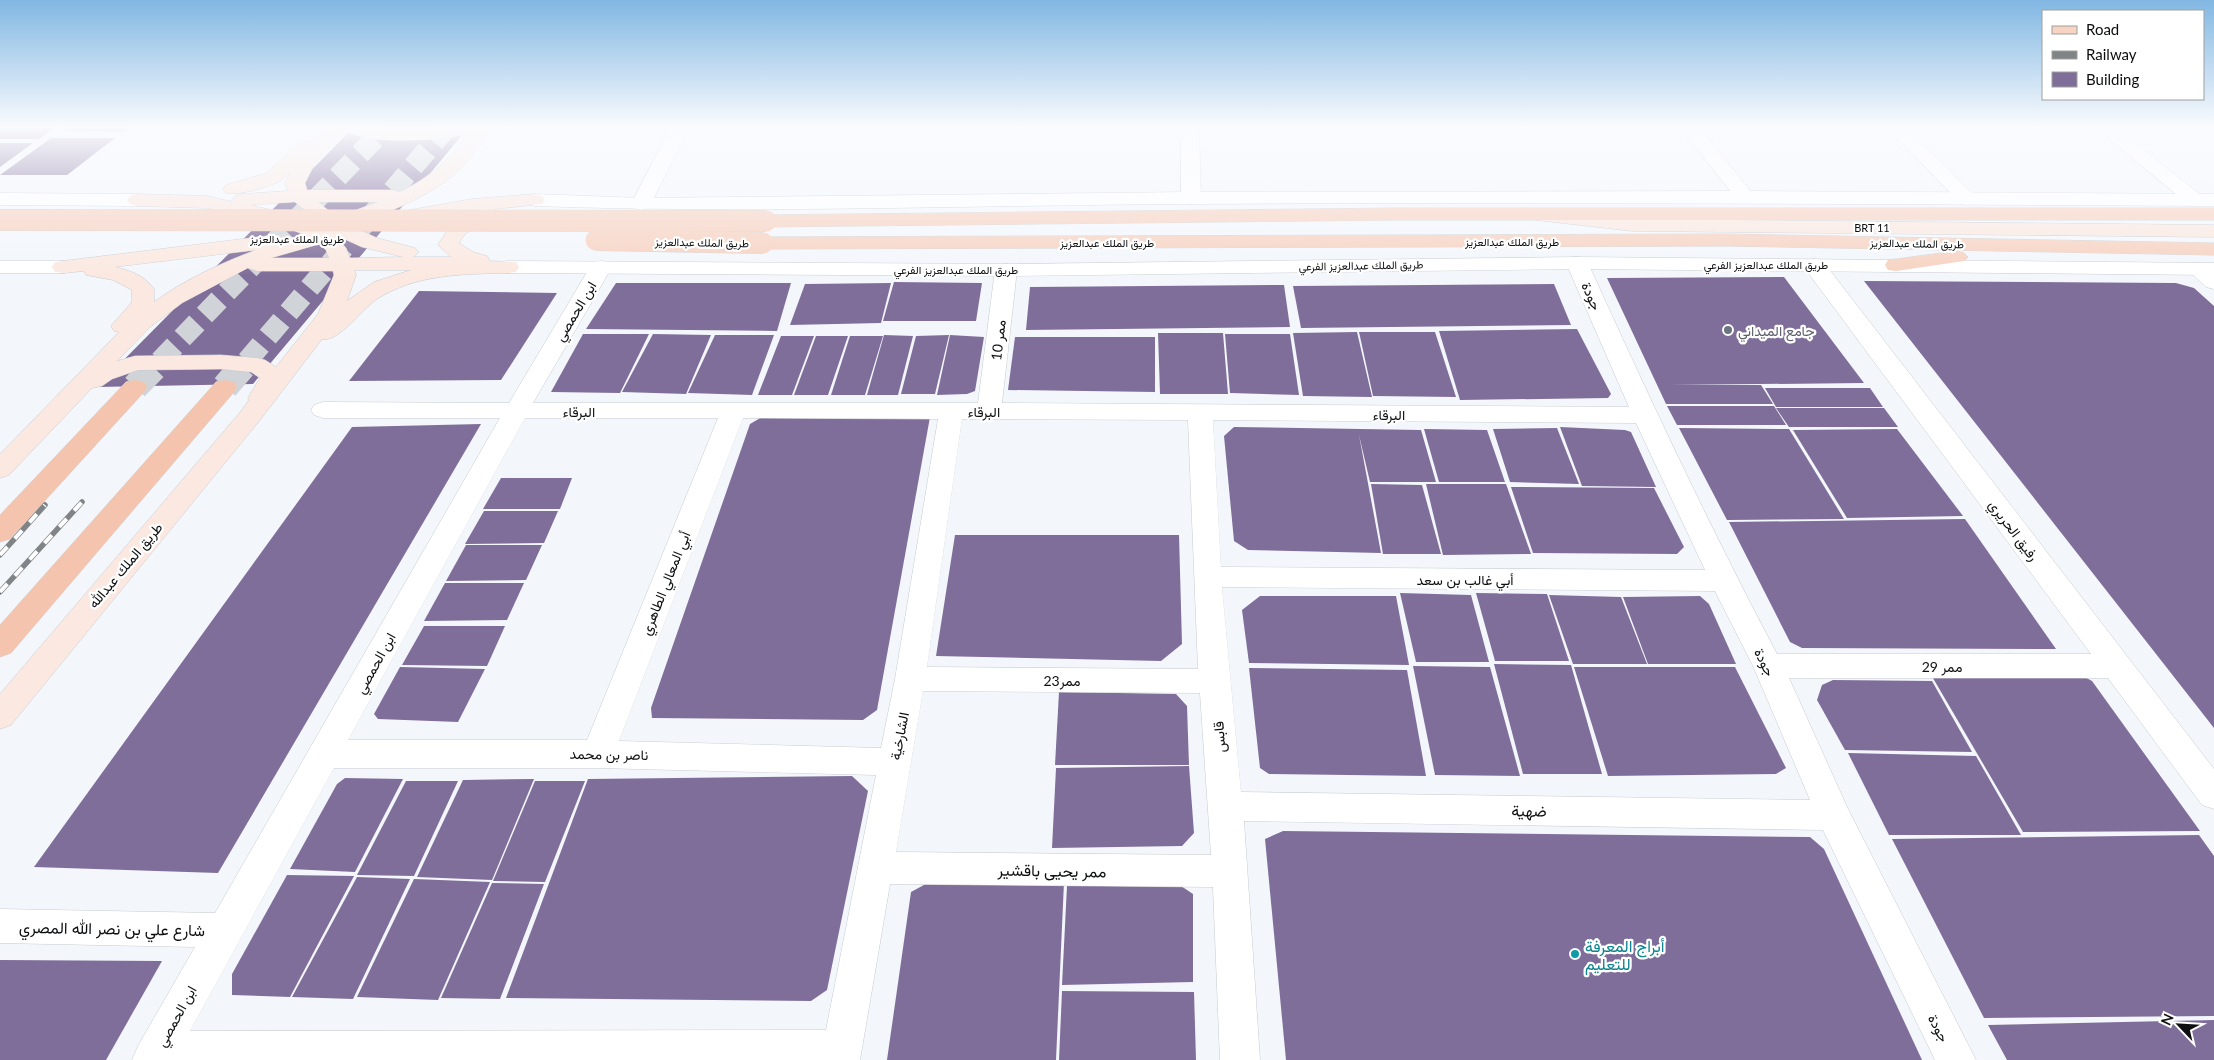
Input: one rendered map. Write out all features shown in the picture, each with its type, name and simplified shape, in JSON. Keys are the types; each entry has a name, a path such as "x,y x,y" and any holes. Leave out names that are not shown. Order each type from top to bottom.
{"highway":[{"path":"0,532 135,386"},
{"path":"0,645 225,387"}],"main road":[{"path":"137,200 192,196 231,190 264,181 273,176"},
{"path":"251,415 328,316 345,275 329,231 299,196 295,183 298,176"},
{"path":"0,469 142,322 174,298 236,265 329,231 400,200 439,176"},
{"path":"460,176 463,186 472,193 483,196 535,200"},
{"path":"137,200 207,202 299,196 406,195 462,200 535,200"},
{"path":"63,267 139,256 158,250 184,232 190,214 137,200"},
{"path":"63,267 275,241 437,210 535,200"},
{"path":"508,267 466,257 448,246 456,230 484,212 535,200"},
{"path":"207,202 269,214 380,246 459,263"},
{"name":"طريق الملك عبدالعزيز","path":"0,220 766,221 1397,214 2214,214"},
{"name":"BRT 11","path":"1530,215 1642,225 2214,231"},
{"name":"طريق الملك عبدالعزيز","path":"0,239 459,238 763,243 1727,240 2214,248"},
{"path":"2166,247 2214,242"},
{"path":"1896,265 2042,244"},
{"path":"63,267 342,263 459,263 508,267"},
{"path":"0,469 142,302 143,289 134,280 110,272 63,267"},
{"path":"251,415 346,314 368,295 397,280 456,267 508,267"},
{"path":"0,469 84,388 104,374 135,363 221,362 257,365 272,376 251,415"},
{"name":"طريق الملك عبدالله","path":"0,716 251,415"}],"street":[{"path":"641,204 655,176"},
{"path":"1190,176 1190,198"},
{"path":"1728,176 1745,198"},
{"path":"1945,176 1967,199"},
{"path":"2172,176 2205,200"},
{"path":"535,200 641,204 1190,198 2205,200"},
{"path":"0,199 137,200"},
{"path":"1089,200 1137,206 1358,207 1397,214"},
{"name":"طريق الملك عبدالعزيز الفرعي","path":"508,267 1006,270 1577,263 1896,265 2209,273"},
{"name":"جودة","path":"1577,263 1645,415 1724,581 1768,666 1833,815 1956,1060"},
{"name":"رفيق الحريري","path":"1814,265 2214,795"},
{"path":"0,266 63,267"},
{"name":"ابن الحمصي","path":"154,1055 516,411 601,267"},
{"name":"ممر 10","path":"990,411 1006,270"},
{"name":"البرقاء","path":"323,410 990,411 1200,414 1645,415"},
{"name":"أبي المعالي الطاهري","path":"598,754 733,412"},
{"name":"الشارخية","path":"841,1055 910,679 951,412"},
{"name":"قابس","path":"1200,414 1207,577 1214,681 1226,806 1240,1060"},
{"name":"أبي غالب بن سعد","path":"1207,577 1724,581"},
{"name":"ممر 29","path":"1768,666 2116,666"},
{"name":"ممر23","path":"910,679 1214,681"},
{"name":"ناصر بن محمد","path":"324,754 598,754 894,762"},
{"name":"ضهية","path":"1226,806 1833,815"},
{"name":"ممر يحيى باقشير","path":"876,868 1229,872"},
{"name":"شارع علي بن نصر الله المصري","path":"0,926 224,930"},
{"path":"154,1055 841,1055"}],"building":[{"path":"305,176 427,176 253,384 97,387"},
{"name":"جامع الميداني","path":"1784,277 1864,383 1671,385 1761,385 1773,404 1666,404 1607,278"},
{"path":"1864,281 2176,283 2194,288 2214,306 2214,728"},
{"path":"894,282 982,283 976,321 883,321"},
{"path":"616,283 791,283 777,331 586,329"},
{"path":"891,283 881,323 790,325 805,284"},
{"path":"1554,284 1571,325 1301,328 1293,286"},
{"path":"1284,285 1290,327 1026,330 1030,287"},
{"path":"419,291 557,293 501,380 349,381"},
{"path":"1577,329 1611,394 1608,398 1460,400 1439,331"},
{"path":"1357,332 1372,397 1303,396 1293,333"},
{"path":"1359,332 1435,332 1456,397 1373,396"},
{"path":"1158,333 1223,333 1228,394 1160,394"},
{"path":"583,334 649,334 620,393 551,392"},
{"path":"653,334 711,335 686,394 622,392"},
{"path":"1225,334 1290,334 1299,395 1230,393"},
{"path":"715,335 774,335 752,395 688,393"},
{"path":"884,335 913,336 898,395 867,395"},
{"path":"949,335 935,394 901,394 916,336"},
{"path":"950,335 984,337 975,391 967,394 937,395"},
{"path":"781,336 814,336 792,395 758,395"},
{"path":"816,336 848,336 828,395 794,395"},
{"path":"850,336 883,336 865,395 831,395"},
{"path":"1015,337 1155,337 1155,392 1008,390"},
{"path":"1765,388 1870,388 1883,407 1776,407"},
{"path":"1667,406 1774,406 1786,425 1677,425"},
{"path":"1776,408 1884,408 1898,427 1789,427"},
{"path":"762,417 930,417 877,710 863,720 652,718 651,708 750,424"},
{"path":"481,424 218,873 34,867 352,427"},
{"path":"1234,427 1421,430 1436,482 1370,482 1359,435 1381,553 1248,550 1234,541 1224,436"},
{"path":"1560,427 1625,430 1631,432 1656,487 1582,486"},
{"path":"1557,428 1579,484 1510,482 1493,429"},
{"path":"1679,428 1789,429 1844,519 1727,520"},
{"path":"1424,429 1487,430 1505,482 1439,482"},
{"path":"1897,429 1963,516 1847,518 1793,430"},
{"path":"501,478 572,478 560,509 483,509"},
{"path":"1371,484 1422,485 1441,554 1383,554"},
{"path":"1426,484 1506,484 1531,554 1443,555"},
{"path":"1511,487 1654,488 1684,547 1677,554 1533,553"},
{"path":"484,511 558,511 544,543 465,544"},
{"path":"1965,519 2056,649 1802,648 1790,642 1729,522"},
{"path":"955,535 1179,535 1182,644 1161,661 936,656"},
{"path":"466,545 542,545 526,580 446,581"},
{"path":"445,583 524,583 507,620 424,621"},
{"path":"1400,593 1471,595 1489,662 1416,662"},
{"path":"1476,593 1547,594 1569,661 1495,661"},
{"path":"1549,595 1621,597 1647,664 1573,664"},
{"path":"1260,596 1396,596 1409,665 1249,663 1242,610"},
{"path":"1700,596 1709,604 1736,664 1648,664 1623,597"},
{"path":"424,626 505,626 487,666 402,665"},
{"path":"1494,664 1571,665 1602,774 1523,774"},
{"path":"1413,666 1490,667 1520,776 1435,775"},
{"path":"400,667 485,669 458,722 378,719 374,714"},
{"path":"1574,667 1735,667 1786,768 1776,774 1608,776"},
{"path":"1249,668 1407,670 1426,776 1269,774 1260,768"},
{"path":"1930,673 2079,674 2092,681 2200,831 2023,832"},
{"path":"1833,680 1932,681 1972,752 1845,750 1817,700 1822,685"},
{"path":"1059,692 1176,694 1187,706 1189,765 1055,765"},
{"path":"1848,753 1976,756 2021,835 1889,835"},
{"path":"1189,766 1194,833 1182,846 1052,848 1056,768"},
{"path":"852,776 868,791 827,990 811,1001 506,998 588,779"},
{"path":"345,778 403,779 355,872 290,869 337,784"},
{"path":"534,779 492,880 417,877 463,780"},
{"path":"406,781 458,781 414,876 357,875"},
{"path":"535,781 585,781 545,882 493,881"},
{"name":"أبراج المعرفة للتعليم","path":"1283,831 1810,837 1824,849 1922,1060 1286,1060 1265,839"},
{"path":"2199,835 2214,856 2214,1016 1984,1018 1892,839"},
{"path":"287,875 354,876 290,997 232,995 232,974"},
{"path":"357,877 410,879 353,999 292,997"},
{"path":"414,879 490,882 438,1000 357,997"},
{"path":"935,879 1064,882 1056,1060 887,1060 911,892"},
{"path":"492,883 544,884 500,999 441,998"},
{"path":"1067,886 1181,886 1193,894 1193,982 1062,985"},
{"path":"0,960 162,961 106,1060 0,1060"},
{"path":"1062,991 1194,992 1196,1060 1059,1060"},
{"path":"2214,1020 2214,1060 2007,1060 1988,1025"}],"tunnel":[{"path":"160,361 338,176"},
{"path":"247,361 405,176"},
{"path":"135,387 161,360"},
{"path":"225,387 248,360"}],"railway":[{"path":"0,592 82,502"},
{"path":"0,555 45,505"}],"place":[{"name":"جامع الميداني","path":"1728,330"},
{"name":"أبراج المعرفة للتعليم","path":"1575,954"}]}
